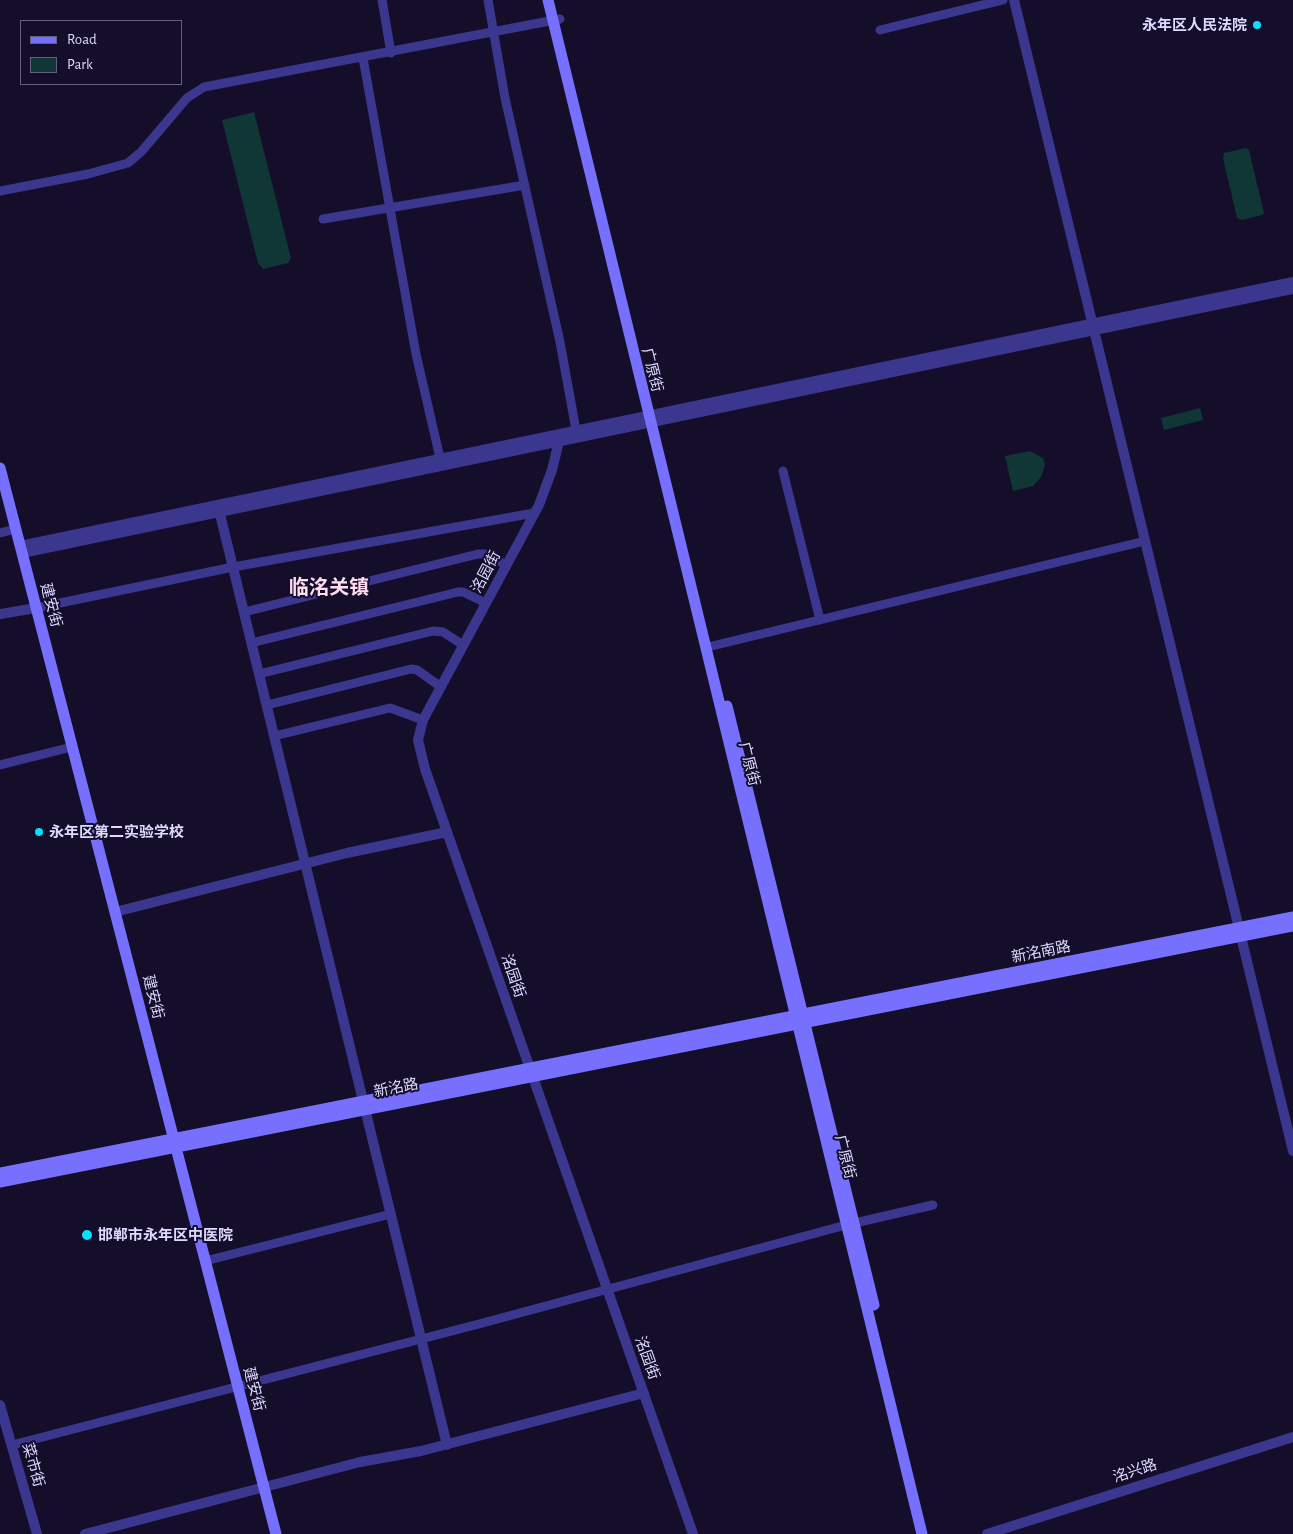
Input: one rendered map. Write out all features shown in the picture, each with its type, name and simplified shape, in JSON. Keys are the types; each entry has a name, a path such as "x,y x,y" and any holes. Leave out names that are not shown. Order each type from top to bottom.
{"main road":[{"name":"广原街","path":"548,0 556,20 850,1224 922,1534"},
{"name":"广原街","path":"555,0 556,20"},
{"name":"广原街","path":"652,418 712,646 800,1019"},
{"name":"建安街","path":"0,468 4,499 16,529 276,1534"},
{"name":"新洺南路","path":"800,1019 1240,932 1293,917"},
{"name":"新洺南路","path":"1240,932 1293,926"},
{"name":"新洺路","path":"0,1173 175,1143 800,1019"},
{"name":"新洺路","path":"0,1182 175,1143"},
{"name":"广原街","path":"850,1224 930,1534"}],"street":[{"path":"382,0 391,52"},
{"path":"488,0 493,33 560,342 576,430"},
{"path":"880,30 1003,0"},
{"path":"1014,0 1293,1150"},
{"path":"0,191 88,174 128,163 141,152 188,98 204,88 556,20"},
{"path":"363,58 416,354 440,458"},
{"path":"323,219 525,185"},
{"path":"1093,327 1293,282"},
{"path":"21,549 559,441 652,418 1093,327 1293,289"},
{"path":"218,508 440,458 576,430 652,418"},
{"name":"洺园街","path":"559,441 550,477 534,512 423,720 418,740 447,832 693,1534"},
{"path":"784,471 820,620"},
{"path":"218,508 447,1444"},
{"path":"0,614 233,567 534,512"},
{"path":"0,533 16,529"},
{"path":"712,646 1144,541"},
{"path":"244,612 478,554 485,554 506,565"},
{"path":"251,643 458,592 463,592 486,603"},
{"path":"259,674 433,632 443,632 463,645"},
{"path":"267,705 411,669 417,670 441,687"},
{"path":"274,736 390,708 423,720"},
{"path":"0,765 72,747"},
{"path":"115,912 305,864 447,832"},
{"path":"12,1445 607,1290 850,1224 933,1204"},
{"path":"206,1261 391,1214"},
{"path":"85,1534 360,1462 447,1444 644,1393"},
{"name":"菜市街","path":"0,1405 37,1534"},
{"name":"洺兴路","path":"987,1534 1293,1437"},
{"name":"洺兴路","path":"1006,1534 1293,1443"}],"green space":[{"path":"254,112 291,258 288,263 263,269 258,263 222,120"},
{"path":"1246,148 1249,150 1264,213 1242,220 1237,218 1223,158 1224,153"},
{"path":"1200,408 1203,420 1164,430 1161,418"},
{"path":"1030,451 1043,458 1045,465 1041,477 1033,486 1013,491 1005,456"}],"place":[{"name":"永年区人民法院","path":"1257,25"},
{"name":"永年区第二实验学校","path":"39,832"},
{"name":"邯郸市永年区中医院","path":"87,1235"}],"district":[{"name":"临洺关镇","path":"329,588"}]}
